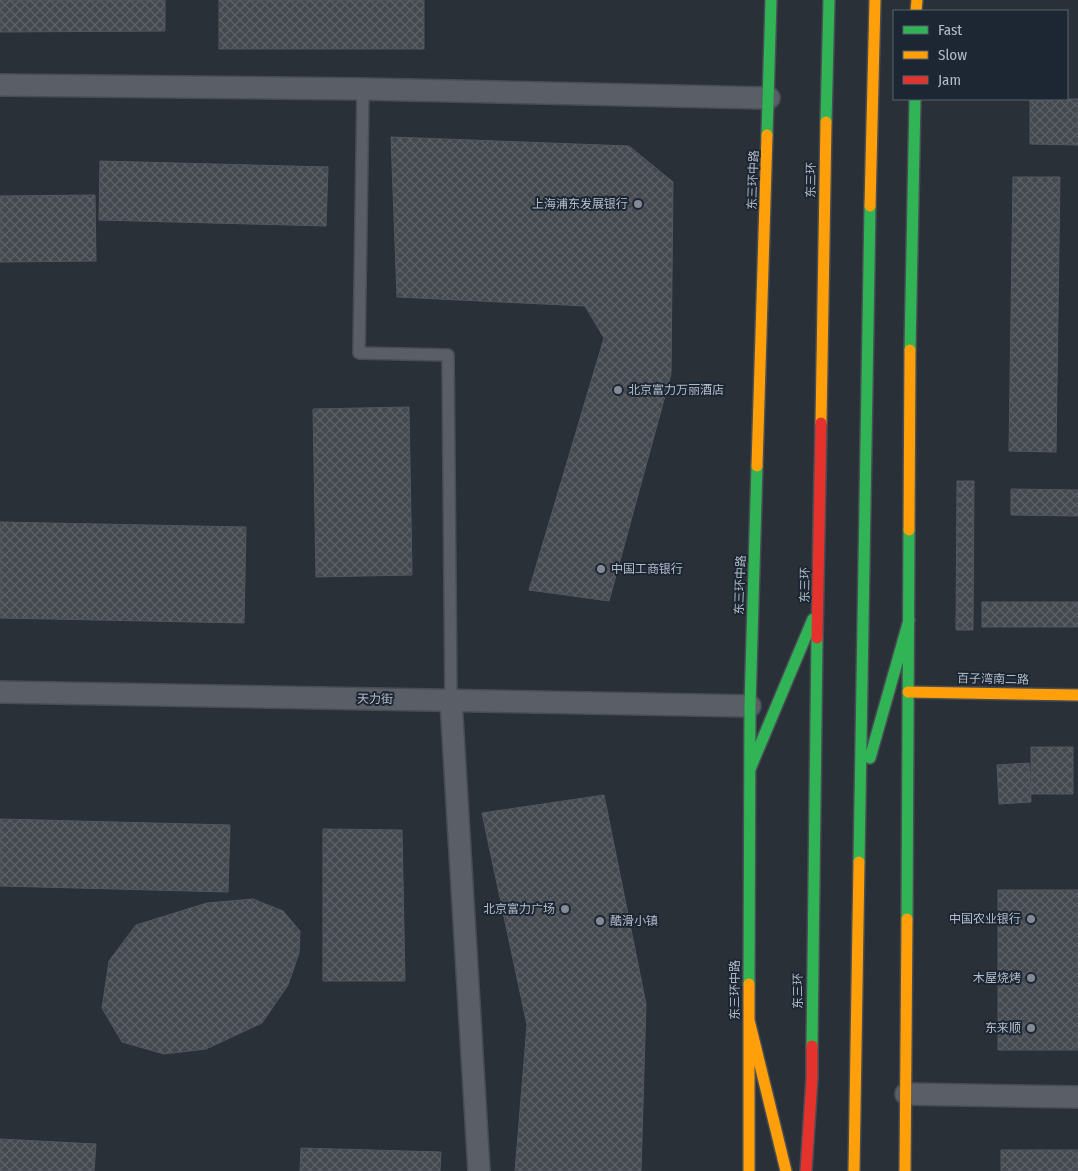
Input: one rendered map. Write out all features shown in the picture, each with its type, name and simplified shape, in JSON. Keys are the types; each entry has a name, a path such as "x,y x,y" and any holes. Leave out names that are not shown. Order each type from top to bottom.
{"main road":[{"name":"东三环中路","path":"749,1171 750,706 772,0"},
{"name":"东三环","path":"806,1171 812,1078 823,266 829,0"},
{"path":"854,1171 875,0"},
{"path":"905,1171 909,397 915,100"},
{"path":"750,769 818,606"},
{"path":"860,796 909,620"},
{"name":"百子湾南二路","path":"908,692 1078,695"},
{"path":"749,1020 786,1171"},
{"path":"855,1081 867,1144"}],"street":[{"path":"0,85 363,89 769,98"},
{"name":"天力街","path":"0,692 750,706"},
{"path":"451,701 479,1171"},
{"path":"906,1094 1078,1097"}],"lane":[{"path":"363,89 359,353 448,356 451,701"}],"building":[{"path":"0,0 165,0 165,31 0,32"},
{"path":"219,0 424,0 424,49 219,49"},
{"path":"1078,99 1078,145 1030,144 1030,100"},
{"path":"391,137 629,146 673,182 671,374 609,601 529,590 604,338 585,306 397,297"},
{"path":"100,161 328,167 326,226 99,220"},
{"path":"1013,177 1060,177 1056,452 1009,451"},
{"path":"95,195 96,261 0,262 0,196"},
{"path":"409,407 412,575 316,577 313,409"},
{"path":"957,481 974,481 973,630 956,630"},
{"path":"1011,489 1078,490 1078,516 1011,515"},
{"path":"0,522 246,527 244,623 0,618"},
{"path":"982,602 1078,602 1078,627 982,627"},
{"path":"1031,747 1073,747 1073,794 1031,794"},
{"path":"1029,763 1031,802 999,804 997,765"},
{"name":"北京富力广场","path":"604,795 646,1004 641,1171 515,1171 527,1025 482,813"},
{"path":"0,819 230,825 228,892 0,886"},
{"path":"323,829 402,830 405,981 323,981"},
{"path":"998,890 1078,890 1078,1050 998,1050"},
{"path":"253,899 283,911 300,931 299,953 288,985 262,1023 206,1049 164,1054 122,1042 102,1008 109,961 136,925 207,903"},
{"path":"0,1139 96,1144 94,1171 0,1171"},
{"path":"301,1148 441,1152 440,1171 300,1171"},
{"path":"1001,1150 1078,1150 1078,1171 1001,1171"}],"traffic: fast":[{"path":"767,135 771,0"},
{"path":"826,122 829,0"},
{"path":"910,350 915,100"},
{"path":"859,862 870,206"},
{"path":"749,984 750,706 757,466"},
{"path":"907,919 909,530"},
{"path":"750,769 813,619"},
{"path":"870,758 909,620"},
{"path":"812,1046 817,638"}],"traffic: slow":[{"path":"870,206 875,0"},
{"path":"916,10 917,0"},
{"path":"821,423 826,122"},
{"path":"757,466 767,135"},
{"path":"909,530 910,350"},
{"path":"908,692 1078,695"},
{"path":"854,1171 859,862"},
{"path":"905,1171 907,919"},
{"path":"749,984 749,1171"},
{"path":"749,1020 786,1171"}],"traffic: jam":[{"path":"817,638 821,423"},
{"path":"806,1171 812,1078 812,1046"}],"place":[{"name":"上海浦东发展银行","path":"638,204"},
{"name":"北京富力万丽酒店","path":"618,390"},
{"name":"中国工商银行","path":"601,569"},
{"name":"北京富力广场","path":"565,909"},
{"name":"中国农业银行","path":"1031,919"},
{"name":"酷滑小镇","path":"600,921"},
{"name":"木屋烧烤","path":"1031,978"},
{"name":"东来顺","path":"1031,1028"}]}
